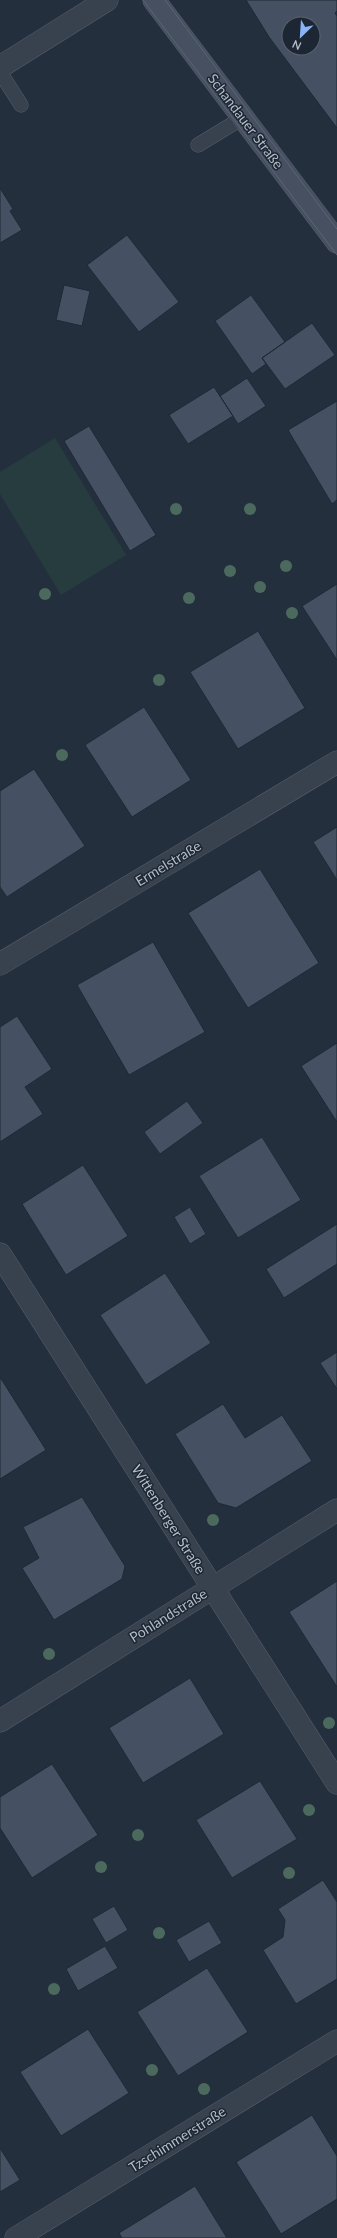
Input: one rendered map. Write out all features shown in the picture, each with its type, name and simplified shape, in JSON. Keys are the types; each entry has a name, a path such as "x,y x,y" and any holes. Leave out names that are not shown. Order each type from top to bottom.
{"main road":[{"name":"Schandauer Straße","path":"154,0 244,117 337,242"}],"street":[{"path":"0,68 107,0"},
{"name":"Ermelstraße","path":"0,964 337,762"},
{"name":"Wittenberger Straße","path":"0,1254 337,1784"},
{"name":"Pohlandstraße","path":"0,1721 337,1510"},
{"name":"Tzschimmerstraße","path":"16,2238 337,2041"}],"lane":[{"path":"0,72 21,105"},
{"path":"198,144 244,117"}],"green space":[{"path":"55,438 126,555 61,595 0,494 0,472"}],"building":[{"path":"246,0 337,0 337,11 335,13 337,16 337,128 283,56 321,56 321,16 281,16 281,53"},
{"path":"0,188 13,209 10,211 22,230 0,243"},
{"path":"127,235 179,302 139,332 87,265"},
{"path":"64,285 90,291 82,326 56,320"},
{"path":"251,295 285,342 262,358 266,364 252,374 215,321"},
{"path":"312,323 335,355 285,389 262,358"},
{"path":"247,378 266,406 238,424 220,396"},
{"path":"214,387 233,416 188,444 169,415"},
{"path":"337,401 337,500 332,504 288,430"},
{"path":"89,426 156,535 130,551 64,441"},
{"path":"337,584 337,660 302,606"},
{"path":"258,631 305,708 238,749 190,672"},
{"path":"144,707 191,780 132,817 85,745"},
{"path":"34,769 85,846 7,897 0,887 0,791"},
{"path":"337,827 337,880 313,842"},
{"path":"260,869 319,963 248,1008 188,913"},
{"path":"153,942 205,1032 129,1075 77,985"},
{"path":"17,1016 52,1069 25,1087 43,1114 0,1142 0,1027"},
{"path":"337,1043 337,1122 301,1066"},
{"path":"187,1101 203,1123 160,1154 144,1132"},
{"path":"262,1137 301,1200 238,1238 199,1176"},
{"path":"83,1165 128,1236 66,1275 22,1204"},
{"path":"190,1207 206,1234 190,1244 174,1217"},
{"path":"337,1224 337,1264 284,1298 266,1269"},
{"path":"165,1273 211,1343 146,1385 100,1315"},
{"path":"337,1352 337,1389 320,1363"},
{"path":"0,1377 46,1450 0,1479"},
{"path":"223,1404 245,1438 282,1415 312,1461 236,1508 218,1503 175,1434"},
{"path":"82,1497 125,1566 122,1579 54,1620 22,1568 39,1558 23,1527"},
{"path":"337,1581 337,1687 289,1612"},
{"path":"190,1678 224,1734 143,1783 109,1728"},
{"path":"52,1764 98,1835 32,1878 0,1828 0,1797"},
{"path":"260,1781 297,1839 232,1878 196,1820"},
{"path":"323,1880 337,1902 337,1979 296,2004 263,1950 283,1937 285,1920 278,1909"},
{"path":"114,1906 128,1930 106,1943 92,1919"},
{"path":"209,1921 222,1943 189,1962 176,1940"},
{"path":"105,1946 118,1968 78,1991 66,1969"},
{"path":"207,1968 248,2032 178,2076 137,2012"},
{"path":"88,2029 129,2093 61,2136 20,2072"},
{"path":"312,2115 337,2156 337,2199 281,2234 236,2162"},
{"path":"0,2148 20,2180 0,2192"},
{"path":"195,2186 227,2238 122,2238 119,2233"}],"tram line":[{"path":"143,0 337,255"},
{"path":"165,0 337,229"}]}
